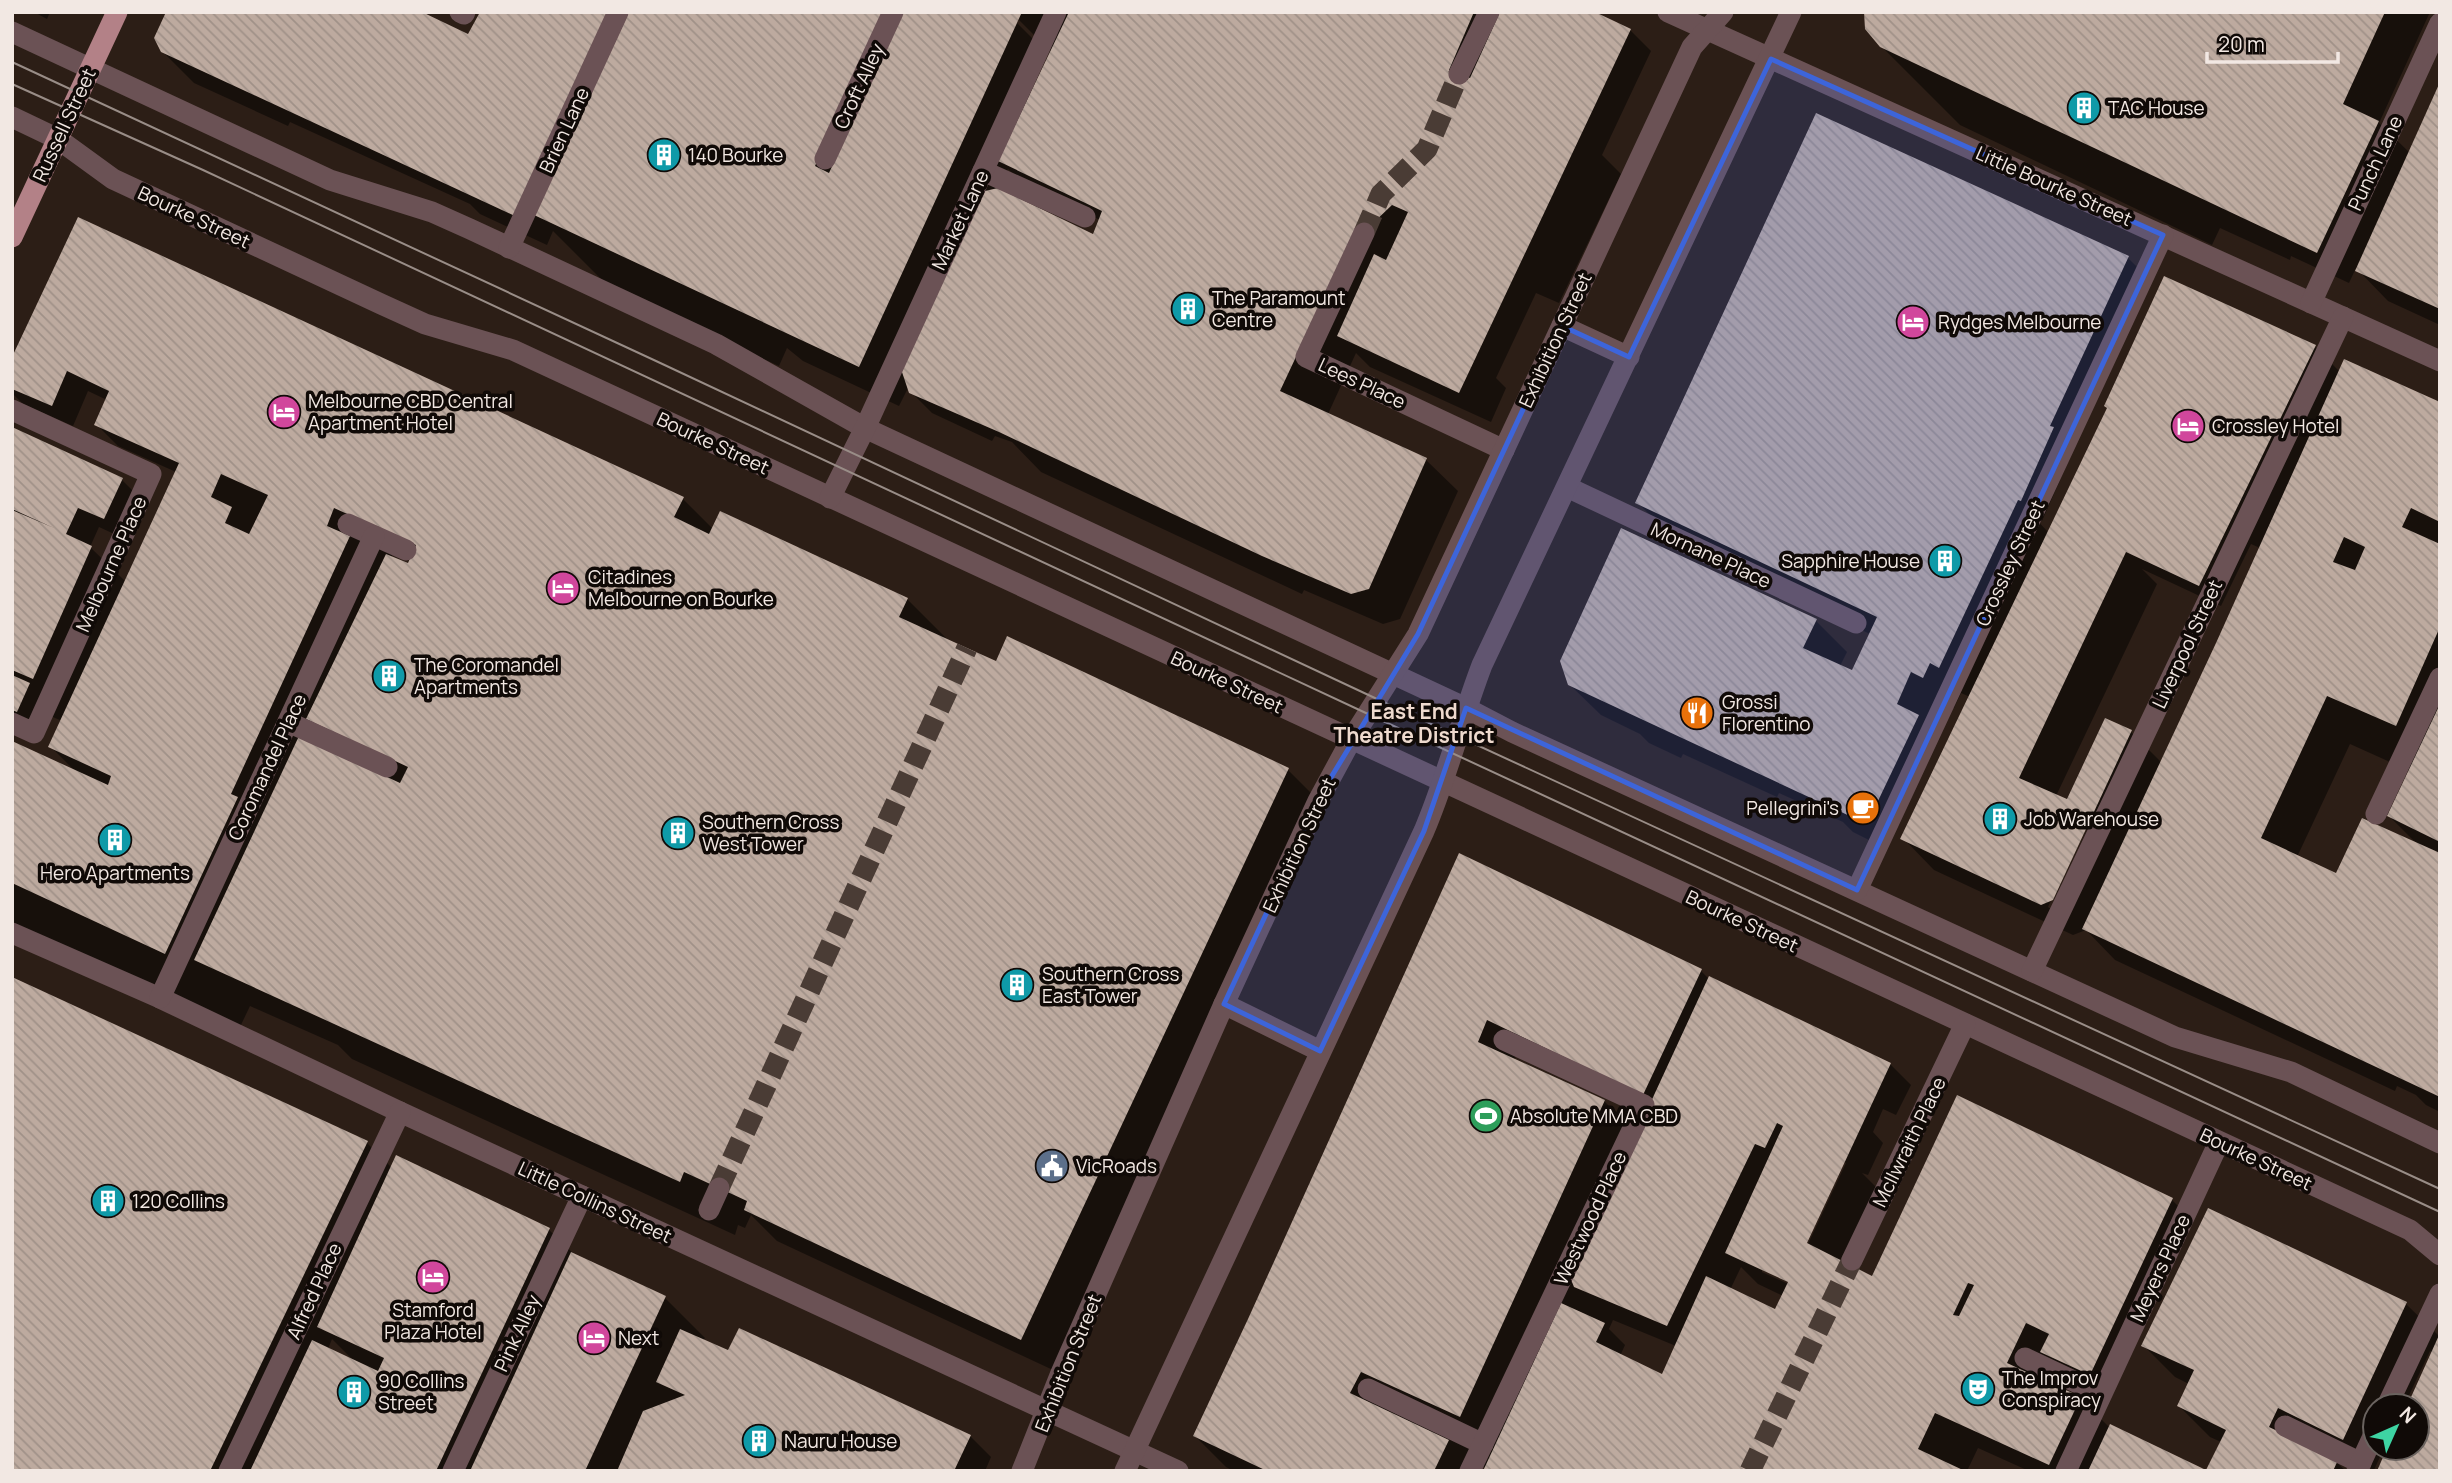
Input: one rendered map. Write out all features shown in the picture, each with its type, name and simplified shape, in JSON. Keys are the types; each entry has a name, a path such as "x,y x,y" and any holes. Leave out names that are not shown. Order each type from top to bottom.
{"main road":[{"name":"Russell Street","path":"12,237 117,12"}],"street":[{"name":"Brien Lane","path":"509,248 618,12"},
{"name":"Croft Alley","path":"825,159 893,12"},
{"name":"Market Lane","path":"830,498 865,428 1056,12"},
{"path":"1459,74 1489,12"},
{"name":"Little Bourke Street","path":"1668,12 2440,361"},
{"name":"Exhibition Street","path":"1022,1471 1061,1373 1224,1004 1318,801 1352,740 1418,634 1692,47 1723,12"},
{"path":"1125,1471 1424,831 1444,783 1482,665 1791,12"},
{"name":"Punch Lane","path":"2311,303 2440,23"},
{"path":"12,32 330,180 432,212 716,344 865,428 2175,1037 2291,1072 2440,1143"},
{"name":"Bourke Street","path":"12,117 58,139 113,179 425,324 513,350 2410,1230 2440,1255"},
{"path":"983,171 1085,217"},
{"name":"Lees Place","path":"1364,233 1302,355 1504,450"},
{"name":"Crossley Street","path":"1857,890 2163,235"},
{"name":"Liverpool Street","path":"2032,971 2343,317"},
{"path":"1562,326 1629,357"},
{"name":"Melbourne Place","path":"12,410 151,474 34,733 12,723"},
{"name":"Mornane Place","path":"1567,487 1856,623"},
{"path":"348,524 406,550"},
{"name":"Coromandel Place","path":"160,998 374,536"},
{"path":"2376,814 2440,678"},
{"path":"288,722 387,767"},
{"name":"Little Collins Street","path":"12,933 160,998 400,1112 1178,1471"},
{"path":"1224,1004 1320,1051"},
{"name":"McIlwraith Place","path":"1852,1260 1965,1024"},
{"name":"Westwood Place","path":"1470,1471 1644,1105 1504,1040"},
{"name":"Alfred Place","path":"229,1471 400,1112"},
{"name":"Meyers Place","path":"2066,1471 2219,1142"},
{"path":"709,1210 719,1188"},
{"name":"Pink Alley","path":"453,1471 582,1196"},
{"path":"2394,1392 2440,1294"},
{"path":"2025,1358 2101,1394"},
{"path":"1368,1389 1483,1444"},
{"path":"2285,1426 2359,1467"}],"highlighted area":[{"path":"1771,59 2163,235 1857,890 1466,708 1424,831 1320,1051 1224,1004 1327,784 1418,634 1562,326 1629,357"}],"building":[{"path":"166,12 422,12 468,34 480,12 609,12 515,216 161,52 154,38"},
{"path":"629,12 887,12 815,166 829,173 903,12 1022,12 859,367 534,215"},
{"name":"The Paramount Centre","path":"1069,12 1474,12 1449,70 1470,78 1500,12 1595,12 1631,29 1459,393 1337,336 1374,254 1386,260 1408,212 1392,205 1347,248 1280,391 1427,458 1369,589 1351,594 1262,556 999,432 909,393 901,369 985,191 998,188 1093,234 1102,211 998,161"},
{"path":"1864,12 2385,12 2343,104 2379,121 2317,253 1880,47 1865,29"},
{"path":"2440,82 2440,309 2355,271"},
{"path":"1816,113 2129,256 2050,426 2054,427 2021,501 2018,500 1939,668 1930,663 1923,678 1911,672 1897,704 1919,715 1867,824 1568,685 1560,661 1621,528 1817,619 1803,648 1852,670 1877,617 1635,503"},
{"path":"78,217 684,497 674,517 709,534 720,511 908,598 899,617 967,648 996,661 1007,636 1289,768 1021,1340 744,1210 747,1201 719,1188 684,1172 680,1182 194,960 299,736 400,783 408,767 306,719 386,554 408,563 416,545 334,508 327,526 350,536 231,794 238,797 165,954 12,883 12,741 108,785 111,776 48,747 179,463 94,425 109,391 67,371 52,406 12,389 12,357","holes":["221,474 268,495 249,534 225,523 232,507 211,497"]},
{"path":"2164,276 2316,345 2199,586 2126,552 2019,778 2067,799 2105,718 2132,730 2053,900 2041,905 1900,839 2107,408 2104,406"},
{"path":"2344,359 2440,402 2440,522 2411,508 2402,527 2440,544 2440,627 2396,726 2327,696 2261,838 2336,873 2362,818 2440,853 2440,1097 2082,929 2216,643","holes":["2344,537 2365,547 2355,570 2333,562"]},
{"path":"12,427 123,478 104,519 78,508 66,534 92,546 33,679 12,670 12,510 54,528 12,509"},
{"path":"12,675 30,683 17,712 12,710"},
{"path":"2440,704 2440,842 2387,816"},
{"path":"1459,853 1702,969 1643,1095 1487,1020 1478,1042 1605,1100 1460,1417 1361,1372 1350,1393 1449,1440 1434,1471 1267,1471 1193,1436"},
{"path":"1709,976 1891,1063 1807,1243 1872,1276 1957,1095 2173,1198 2090,1375 2040,1352 2049,1334 2026,1323 2007,1363 2081,1397 2049,1465 1935,1413 1918,1449 1965,1471 1483,1471 1561,1303 1605,1323 1596,1342 1662,1374 1706,1276 1775,1309 1788,1282 1725,1253 1783,1126 1777,1123 1765,1148 1755,1144 1667,1326 1574,1287 1570,1277","holes":["1968,1283 1974,1285 1959,1316 1953,1315"]},
{"name":"120 Collins","path":"12,977 368,1141 210,1471 12,1471"},
{"name":"Stamford Plaza Hotel","path":"396,1155 550,1228 436,1471 250,1471 312,1340 378,1371 384,1358 317,1327"},
{"path":"2208,1208 2407,1302 2365,1392 2361,1392 2361,1401 2343,1440 2278,1408 2269,1427 2338,1460 2333,1471 2088,1471 2110,1424 2206,1470 2226,1430 2177,1406 2194,1370 2141,1346"},
{"path":"571,1252 666,1296 585,1471 470,1471"},
{"name":"Nauru House","path":"739,1328 971,1435 954,1471 617,1471 643,1411 685,1395 656,1382 680,1329 728,1350"},
{"path":"2440,1333 2440,1471 2377,1471 2381,1462 2431,1462 2431,1392 2413,1392"}],"tunnel":[{"path":"1364,233 1381,194 1427,149 1459,74"},
{"path":"719,1188 967,648"},
{"path":"1750,1471 1852,1260"}],"tram line":[{"path":"12,62 1377,699 2440,1189"},
{"path":"12,84 203,170 2440,1212"}],"place":[{"name":"TAC House","path":"2084,108"},
{"name":"140 Bourke","path":"664,155"},
{"name":"The Paramount Centre","path":"1188,309"},
{"name":"Rydges Melbourne","path":"1913,322"},
{"name":"Melbourne CBD Central Apartment Hotel","path":"284,412"},
{"name":"Crossley Hotel","path":"2188,426"},
{"name":"Sapphire House","path":"1945,561"},
{"name":"Citadines Melbourne on Bourke","path":"563,588"},
{"name":"The Coromandel Apartments","path":"389,676"},
{"name":"Grossi Florentino","path":"1697,713"},
{"name":"Pellegrini's","path":"1863,808"},
{"name":"Job Warehouse","path":"2000,819"},
{"name":"Southern Cross West Tower","path":"678,833"},
{"name":"Hero Apartments","path":"115,840"},
{"name":"Southern Cross East Tower","path":"1017,985"},
{"name":"Absolute MMA CBD","path":"1486,1116"},
{"name":"VicRoads","path":"1052,1166"},
{"name":"120 Collins","path":"108,1201"},
{"name":"Stamford Plaza Hotel","path":"433,1277"},
{"name":"Next","path":"594,1338"},
{"name":"The Improv Conspiracy","path":"1978,1389"},
{"name":"90 Collins Street","path":"354,1392"},
{"name":"Nauru House","path":"759,1441"}],"district":[{"name":"East End Theatre District","path":"1414,723"}]}
